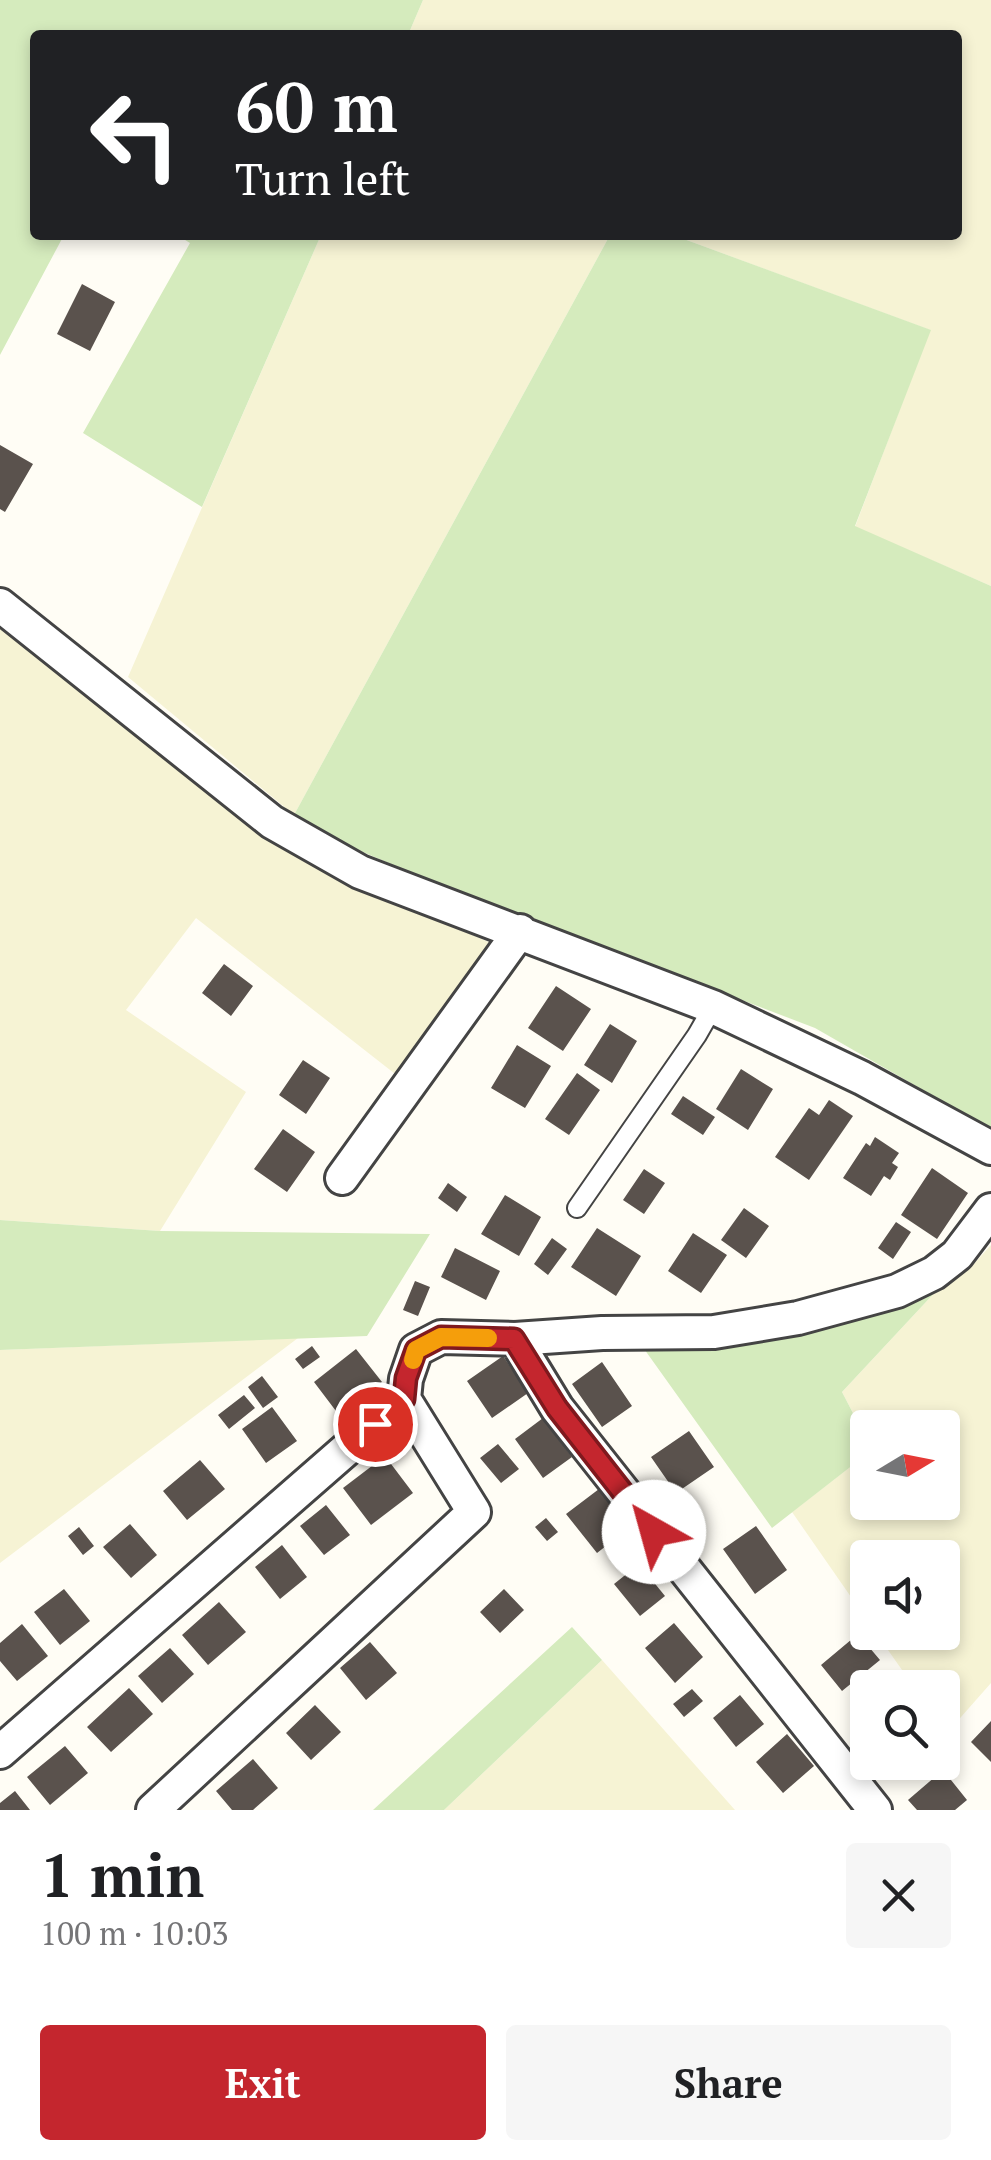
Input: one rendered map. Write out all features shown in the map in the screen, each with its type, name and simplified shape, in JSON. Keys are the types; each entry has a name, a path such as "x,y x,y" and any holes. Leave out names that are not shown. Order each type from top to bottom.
{"street":[{"path":"0,604 272,822 360,872 713,1007 862,1078 991,1148"},
{"path":"342,1178 520,931"},
{"path":"153,1810 474,1512 404,1399 406,1378 416,1350 441,1337 514,1339 602,1332 714,1332 798,1318 897,1290 934,1273 957,1255 991,1210"},
{"path":"514,1339 557,1408 875,1810"},
{"path":"0,1752 404,1399"}],"lane":[{"path":"576,1208 713,1007"}],"shaded area":[{"path":"423,0 991,0 991,586 855,527 930,330 687,240 962,240 962,30 410,30"},
{"path":"319,240 607,240 294,815 128,677"},
{"path":"0,626 358,886 491,943 399,1077 196,918 126,1010 246,1092 160,1231 0,1220"},
{"path":"991,1245 991,1683 960,1718 960,1670 902,1670 888,1650 960,1650 960,1540 850,1540 850,1596 792,1512 850,1467 850,1520 960,1520 960,1410 851,1410 842,1392 939,1288 971,1267"},
{"path":"298,1338 0,1563 0,1350"},
{"path":"602,1660 735,1810 444,1810"}],"green space":[{"path":"0,0 423,0 410,30 30,30 30,240 61,240 0,355"},
{"path":"185,240 319,240 202,507 83,433 190,243"},
{"path":"607,240 687,240 931,330 855,526 991,586 991,1129 815,1028 431,881 351,847 294,815"},
{"path":"0,1220 160,1231 430,1234 367,1336 0,1350"},
{"path":"939,1288 842,1392 851,1410 850,1467 772,1528 642,1346"},
{"path":"572,1627 602,1660 444,1810 373,1810"}],"building":[{"path":"82,284 115,302 90,351 57,334"},
{"path":"0,445 33,464 5,512 0,509"},
{"path":"224,964 253,986 231,1016 202,993"},
{"path":"556,986 591,1009 563,1051 528,1028"},
{"path":"610,1024 637,1041 612,1083 584,1065"},
{"path":"517,1045 551,1066 525,1108 491,1088"},
{"path":"303,1060 330,1078 306,1114 279,1095"},
{"path":"741,1069 773,1089 748,1130 716,1109"},
{"path":"577,1073 600,1090 569,1135 545,1119"},
{"path":"683,1096 715,1117 703,1135 671,1114"},
{"path":"829,1100 853,1116 809,1180 775,1157 809,1108 819,1115"},
{"path":"283,1129 315,1152 287,1192 254,1169"},
{"path":"875,1137 899,1153 892,1163 898,1167 890,1180 884,1176 871,1196 843,1178 866,1143 870,1146"},
{"path":"932,1168 968,1193 937,1239 901,1215"},
{"path":"644,1169 665,1183 644,1214 623,1200"},
{"path":"448,1183 467,1197 457,1212 438,1198"},
{"path":"505,1195 541,1217 519,1256 481,1234"},
{"path":"744,1208 769,1226 746,1258 721,1240"},
{"path":"896,1222 911,1232 893,1259 878,1248"},
{"path":"597,1228 641,1256 616,1296 571,1267"},
{"path":"693,1233 727,1255 701,1293 668,1271"},
{"path":"552,1238 567,1249 548,1275 534,1264"},
{"path":"455,1248 500,1271 486,1300 441,1277"},
{"path":"415,1281 430,1287 418,1316 403,1310"},
{"path":"312,1346 320,1357 303,1369 295,1359"},
{"path":"356,1349 382,1382 339,1415 314,1382"},
{"path":"503,1356 528,1393 492,1418 467,1381"},
{"path":"602,1362 632,1406 602,1427 572,1384"},
{"path":"262,1376 278,1397 263,1408 248,1387"},
{"path":"244,1395 255,1408 229,1429 218,1415"},
{"path":"272,1407 297,1441 266,1463 242,1429"},
{"path":"543,1418 572,1457 543,1478 515,1439"},
{"path":"689,1431 714,1467 676,1493 651,1457"},
{"path":"498,1444 519,1469 501,1483 480,1458"},
{"path":"385,1456 413,1493 371,1525 343,1488"},
{"path":"200,1460 225,1489 187,1520 163,1491"},
{"path":"599,1489 629,1528 597,1553 566,1514"},
{"path":"326,1505 350,1535 324,1555 300,1526"},
{"path":"546,1518 558,1532 547,1541 535,1527"},
{"path":"130,1524 157,1555 131,1578 103,1547"},
{"path":"756,1526 787,1570 755,1594 723,1549"},
{"path":"79,1527 94,1546 83,1555 68,1536"},
{"path":"282,1545 307,1577 280,1599 255,1567"},
{"path":"639,1564 665,1596 640,1616 614,1584"},
{"path":"64,1589 90,1621 60,1645 34,1612"},
{"path":"504,1589 524,1610 500,1633 480,1612"},
{"path":"219,1602 246,1632 208,1665 182,1635"},
{"path":"674,1623 703,1657 675,1683 645,1648"},
{"path":"22,1624 48,1656 17,1681 0,1661 0,1643"},
{"path":"850,1641 850,1650 872,1650 880,1660 868,1670 850,1670 850,1684 842,1691 821,1665"},
{"path":"370,1642 397,1673 366,1700 340,1668"},
{"path":"170,1648 194,1674 162,1703 138,1676"},
{"path":"129,1688 153,1714 111,1752 87,1727"},
{"path":"692,1689 703,1701 684,1717 673,1704"},
{"path":"740,1695 764,1724 736,1747 713,1718"},
{"path":"315,1705 341,1732 311,1760 286,1733"},
{"path":"991,1721 991,1762 971,1742"},
{"path":"787,1734 814,1766 783,1793 756,1762"},
{"path":"65,1746 88,1773 50,1805 27,1777"},
{"path":"253,1759 278,1788 253,1810 232,1810 216,1791"},
{"path":"931,1780 951,1780 967,1800 955,1810 917,1810 908,1800"},
{"path":"15,1791 30,1810 0,1810 0,1803"}],"slow traffic":[{"path":"413,1360 416,1350 441,1337 488,1338"}],"route":[{"path":"375,1424 404,1399 406,1378 416,1350 441,1337 514,1339 557,1408 654,1532"}]}
